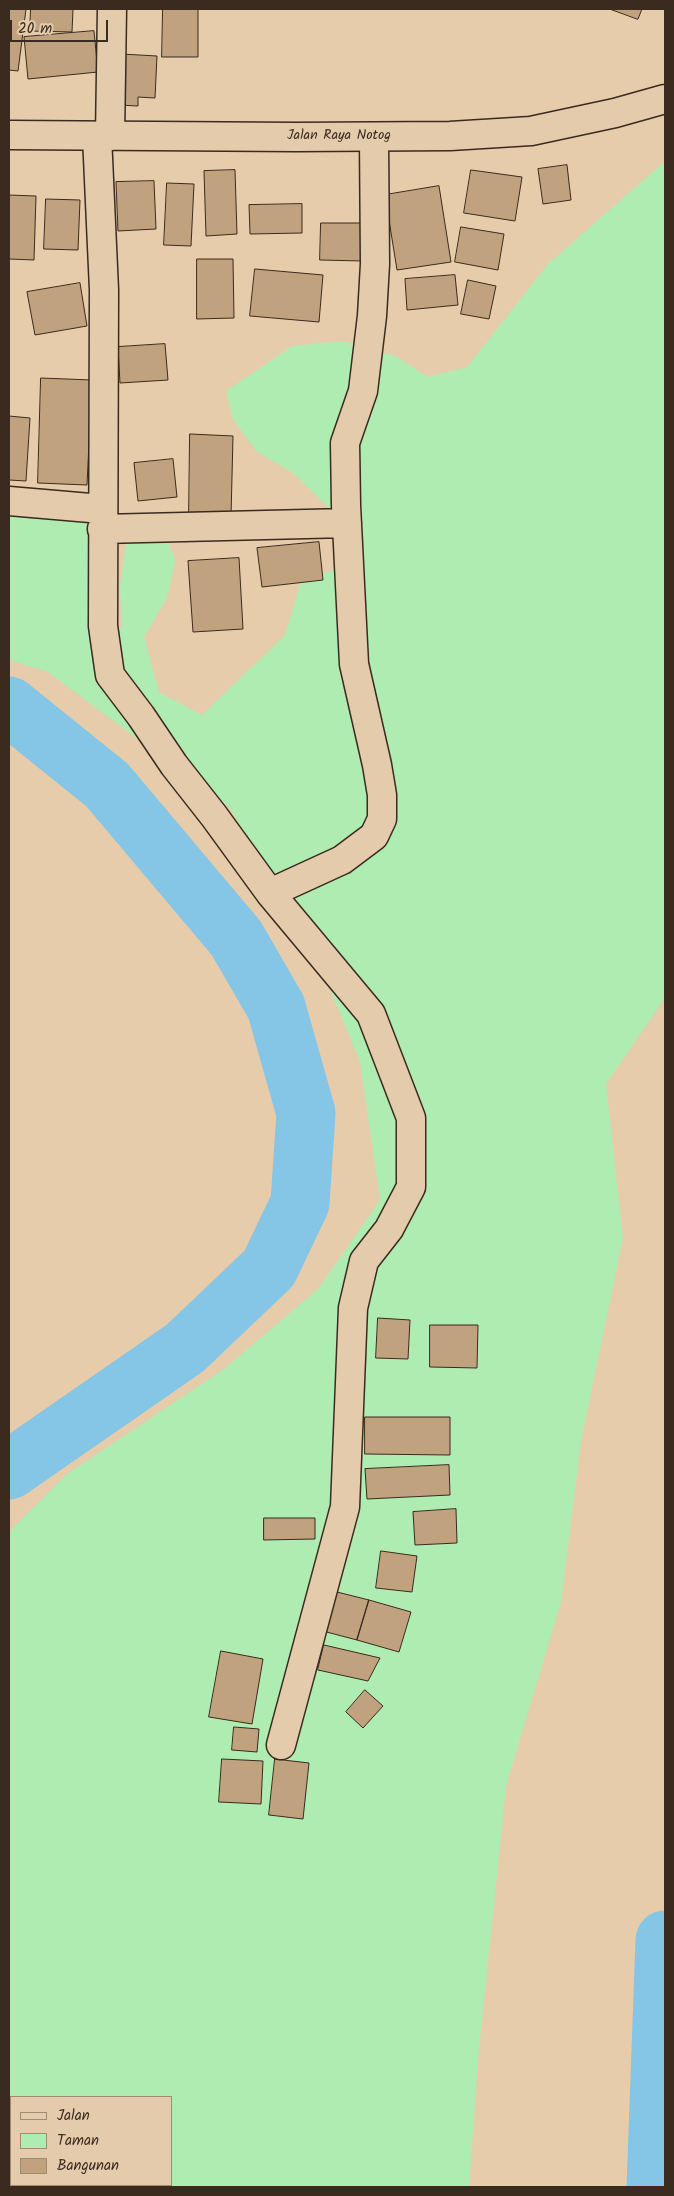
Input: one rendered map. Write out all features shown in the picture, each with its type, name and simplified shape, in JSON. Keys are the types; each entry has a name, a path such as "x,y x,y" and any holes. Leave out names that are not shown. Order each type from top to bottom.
{"main road":[{"path":"112,9 103,136 103,626 110,675 141,716 174,765 270,893 370,1014 411,1118 411,1187 390,1229 364,1261 353,1308 345,1507 281,1745"},
{"name":"Jalan Raya Notog","path":"9,135 450,136 532,131 615,113 665,99"},
{"path":"270,893 342,860 374,836 382,819 382,795 377,764 354,664 345,443 364,391 372,316 375,264 374,137"},
{"path":"9,501 102,519 347,524"}],"green space":[{"path":"665,161 665,998 606,1084 623,1238 581,1441 561,1602 506,1786 478,2060 469,2187 9,2187 9,1532 67,1474 224,1369 318,1289 380,1200 360,1062 316,956 230,808 48,672 9,660 9,501 102,509 103,626 122,627 120,587 129,519 161,518 175,561 167,598 144,637 159,692 202,715 285,635 300,584 357,559 335,514 293,473 256,451 233,419 226,391 292,346 342,341 395,356 428,377 467,367 548,264"}],"building":[{"path":"9,9 26,9 18,71 9,70"},
{"path":"31,9 73,9 72,32 30,31"},
{"path":"163,9 198,9 198,57 162,57"},
{"path":"610,9 642,9 638,19"},
{"path":"94,31 98,72 28,79 24,37"},
{"path":"121,54 157,56 155,98 138,97 138,106 118,105"},
{"path":"567,165 571,200 543,204 538,169"},
{"path":"235,170 237,234 206,236 204,171"},
{"path":"471,170 522,177 515,221 464,213"},
{"path":"154,181 156,229 118,231 116,182"},
{"path":"167,183 194,184 191,246 164,245"},
{"path":"439,186 451,262 397,270 385,195"},
{"path":"9,195 36,196 34,260 9,259"},
{"path":"46,199 80,200 78,250 44,249"},
{"path":"302,204 302,233 250,234 249,205"},
{"path":"321,223 364,223 363,261 320,260"},
{"path":"461,227 504,234 498,270 455,262"},
{"path":"197,259 233,259 234,318 197,319"},
{"path":"255,269 323,275 319,322 250,316"},
{"path":"455,275 458,305 407,310 405,279"},
{"path":"468,280 496,286 489,319 461,314"},
{"path":"80,283 87,326 35,335 27,292"},
{"path":"165,344 168,380 120,383 118,347"},
{"path":"41,378 92,380 87,485 38,483"},
{"path":"9,416 30,418 26,481 9,480"},
{"path":"190,434 233,436 231,517 189,515"},
{"path":"173,459 177,497 138,501 134,463"},
{"path":"319,542 323,580 262,587 257,548"},
{"path":"239,558 243,629 193,632 188,561"},
{"path":"378,1318 410,1320 408,1359 376,1358"},
{"path":"430,1325 478,1325 477,1368 430,1367"},
{"path":"365,1417 450,1417 450,1455 365,1454"},
{"path":"449,1465 450,1495 367,1499 365,1469"},
{"path":"456,1509 457,1543 415,1545 413,1512"},
{"path":"264,1518 315,1518 315,1539 264,1540"},
{"path":"381,1551 417,1556 412,1592 376,1588"},
{"path":"325,1589 369,1600 357,1640 315,1629"},
{"path":"369,1600 411,1612 399,1652 357,1640"},
{"path":"324,1645 380,1658 368,1681 318,1670"},
{"path":"221,1651 263,1659 252,1724 209,1717"},
{"path":"365,1690 383,1706 363,1728 346,1712"},
{"path":"234,1727 259,1729 257,1752 232,1750"},
{"path":"222,1759 263,1761 261,1804 219,1802"},
{"path":"275,1759 309,1763 303,1819 269,1815"}],"waterway":[{"path":"9,706 107,785 236,938 276,1007 306,1113 300,1203 269,1268 185,1348 9,1470"},
{"path":"656,2187 665,1940"}]}
